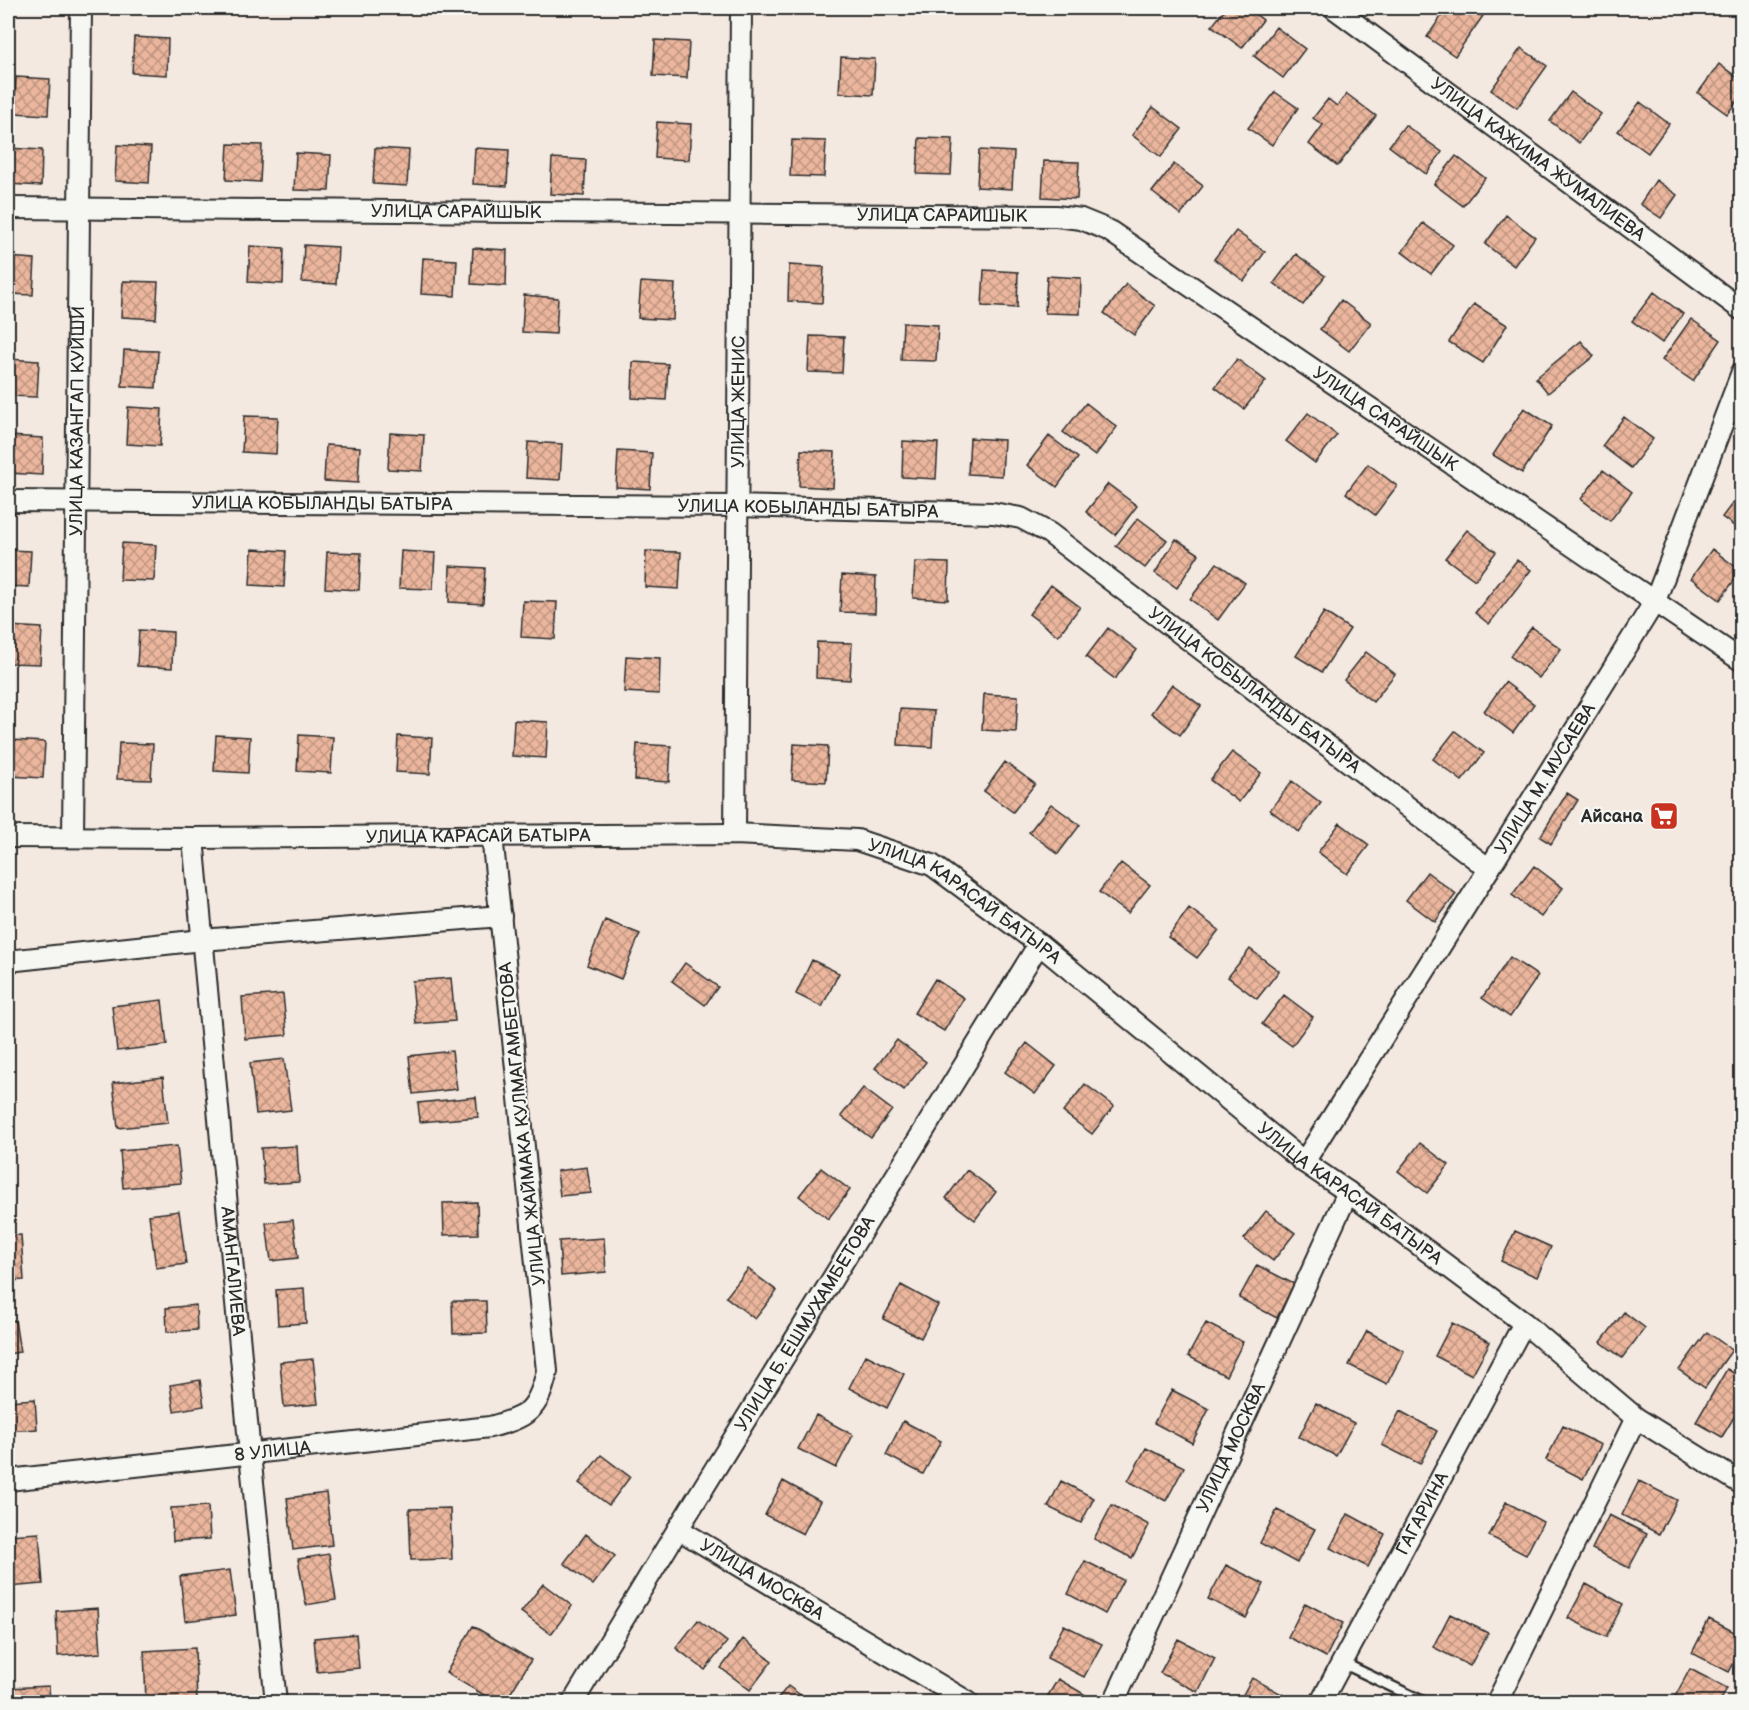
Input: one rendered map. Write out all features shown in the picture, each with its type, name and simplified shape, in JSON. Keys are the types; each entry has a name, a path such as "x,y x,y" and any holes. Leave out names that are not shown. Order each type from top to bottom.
{"street":[{"name":"УЛИЦА КАЗАНГАП КУЙШИ","path":"73,837 81,8"},
{"name":"УЛИЦА ЖЕНИС","path":"735,834 741,8"},
{"name":"УЛИЦА КАЖИМА ЖУМАЛИЕВА","path":"1334,8 1742,310"},
{"name":"УЛИЦА САРАЙШЫК","path":"8,208 1056,216 1081,219 1108,230 1742,661"},
{"name":"УЛИЦА М. МУСАЕВА","path":"1304,1162 1489,870 1655,601 1742,372"},
{"name":"УЛИЦА КОБЫЛАНДЫ БАТЫРА","path":"8,501 736,506 993,513 1021,518 1049,533 1489,870"},
{"name":"УЛИЦА КАРАСАЙ БАТЫРА","path":"8,837 735,834 857,840 932,865 1039,944 1304,1162 1524,1323 1636,1418 1742,1484"},
{"name":"УЛИЦА ЖАЙМАКА КУЛМАГАМБЕТОВА","path":"492,835 546,1371 542,1393 532,1410"},
{"name":"АМАНГАЛИЕВА","path":"193,838 250,1454 276,1702"},
{"path":"8,961 202,940 501,916"},
{"name":"УЛИЦА Б. ЕШМУХАМБЕТОВА","path":"573,1702 1039,944"},
{"name":"УЛИЦА МОСКВА","path":"1114,1702 1348,1192"},
{"name":"ГАГАРИНА","path":"1322,1702 1524,1323"},
{"name":"8 УЛИЦА","path":"8,1480 490,1428 515,1420 532,1410"},
{"path":"1497,1702 1636,1418"},
{"name":"УЛИЦА МОСКВА","path":"678,1529 968,1702"}],"lane":[{"path":"1343,1663 1424,1702"}],"building":[{"path":"969,8 1004,8 1003,12 969,11"},
{"path":"1128,8 1163,8 1163,12 1128,10"},
{"path":"1226,8 1247,8 1263,20 1242,48 1212,26"},
{"path":"1447,8 1471,8 1483,16 1455,56 1427,37"},
{"path":"1276,27 1305,49 1283,78 1254,56"},
{"path":"134,37 168,39 167,75 132,73"},
{"path":"655,40 689,42 687,78 653,76"},
{"path":"1521,48 1547,66 1517,108 1491,90"},
{"path":"841,57 875,59 873,95 839,93"},
{"path":"1719,64 1742,81 1742,95 1727,114 1698,93"},
{"path":"16,77 50,79 48,115 14,113"},
{"path":"1275,92 1298,108 1272,145 1248,128"},
{"path":"1571,92 1601,114 1579,143 1550,121"},
{"path":"1347,94 1376,116 1338,166 1309,144 1323,125 1313,118 1328,99 1337,106"},
{"path":"1640,102 1669,124 1648,153 1618,131"},
{"path":"1153,107 1182,129 1161,157 1132,135"},
{"path":"657,122 691,124 689,160 655,158"},
{"path":"1405,125 1442,152 1426,174 1389,146"},
{"path":"919,138 953,139 951,175 917,174"},
{"path":"792,140 826,141 824,177 790,176"},
{"path":"228,144 262,145 260,182 226,180"},
{"path":"117,145 151,147 149,183 115,181"},
{"path":"8,148 42,150 41,186 8,184"},
{"path":"375,148 409,150 407,186 373,184"},
{"path":"475,148 509,150 507,186 473,184"},
{"path":"979,150 1014,152 1012,189 977,187"},
{"path":"296,153 331,155 329,191 294,190"},
{"path":"1456,156 1485,178 1463,206 1434,184"},
{"path":"552,158 586,160 584,196 550,194"},
{"path":"1044,161 1079,162 1077,199 1042,197"},
{"path":"1174,164 1203,186 1181,215 1152,192"},
{"path":"1656,180 1677,195 1661,218 1640,204"},
{"path":"1506,215 1535,237 1514,266 1485,244"},
{"path":"1423,223 1453,245 1431,274 1402,252"},
{"path":"1236,231 1265,252 1244,281 1214,259"},
{"path":"304,245 338,247 336,284 302,282"},
{"path":"250,246 284,248 283,284 248,282"},
{"path":"473,248 507,250 506,286 471,284"},
{"path":"1296,254 1325,276 1303,305 1274,283"},
{"path":"8,257 35,259 33,295 8,294"},
{"path":"423,258 457,260 455,296 421,294"},
{"path":"789,265 824,267 822,303 788,301"},
{"path":"984,270 1018,272 1017,308 982,306"},
{"path":"1047,276 1081,278 1080,314 1045,313"},
{"path":"123,281 158,282 156,319 121,317"},
{"path":"641,282 675,284 673,320 638,318"},
{"path":"1126,284 1155,306 1134,335 1104,313"},
{"path":"1654,292 1683,314 1662,343 1632,321"},
{"path":"524,295 558,298 556,334 522,332"},
{"path":"1341,300 1371,323 1349,351 1320,329"},
{"path":"1474,304 1507,325 1483,363 1449,342"},
{"path":"1691,319 1721,340 1693,381 1662,360"},
{"path":"903,323 938,325 936,361 901,360"},
{"path":"810,336 844,337 842,373 808,372"},
{"path":"1581,341 1594,356 1548,393 1536,378"},
{"path":"124,350 158,351 156,388 122,386"},
{"path":"8,359 39,361 37,397 8,396"},
{"path":"1237,359 1266,381 1244,409 1215,387"},
{"path":"633,362 668,364 666,400 632,398"},
{"path":"1086,403 1117,427 1095,456 1063,432"},
{"path":"128,407 162,409 160,446 126,444"},
{"path":"1524,408 1552,426 1522,473 1493,455"},
{"path":"1308,413 1337,435 1315,463 1286,441"},
{"path":"244,416 278,417 276,454 242,452"},
{"path":"1624,417 1653,439 1631,468 1602,446"},
{"path":"390,433 424,435 422,471 388,469"},
{"path":"9,436 43,438 42,475 8,473"},
{"path":"1049,436 1078,458 1057,487 1027,465"},
{"path":"970,438 1004,440 1002,476 968,474"},
{"path":"903,441 938,443 936,479 902,477"},
{"path":"528,442 562,444 560,480 526,478"},
{"path":"326,445 360,447 358,483 324,481"},
{"path":"801,450 835,452 833,488 799,486"},
{"path":"618,451 652,453 650,489 616,487"},
{"path":"1368,464 1397,486 1375,515 1346,493"},
{"path":"1603,470 1632,492 1610,521 1581,499"},
{"path":"1108,484 1137,506 1115,535 1086,512"},
{"path":"1742,491 1742,532 1722,517"},
{"path":"1138,518 1167,540 1145,568 1116,546"},
{"path":"1467,530 1496,552 1475,580 1445,558"},
{"path":"1176,539 1199,554 1177,588 1155,573"},
{"path":"122,543 156,545 154,581 120,580"},
{"path":"252,549 286,551 284,587 250,585"},
{"path":"1712,549 1741,571 1720,600 1691,578"},
{"path":"8,550 31,551 29,587 8,586"},
{"path":"401,551 435,553 433,589 399,588"},
{"path":"646,551 681,552 679,589 645,587"},
{"path":"327,552 361,553 359,590 325,588"},
{"path":"1517,560 1531,570 1489,624 1475,613"},
{"path":"915,562 949,563 948,600 913,598"},
{"path":"1217,563 1245,583 1218,620 1190,599"},
{"path":"450,566 485,568 483,604 449,602"},
{"path":"842,575 876,577 875,613 840,612"},
{"path":"1051,585 1080,607 1058,636 1029,614"},
{"path":"523,601 557,602 555,639 521,637"},
{"path":"1324,612 1350,629 1322,672 1296,656"},
{"path":"8,626 42,628 40,664 8,663"},
{"path":"1532,627 1561,649 1539,678 1510,656"},
{"path":"1108,628 1137,650 1115,679 1086,657"},
{"path":"139,630 173,632 172,668 137,666"},
{"path":"817,642 852,643 850,680 816,678"},
{"path":"1366,652 1395,674 1373,702 1344,680"},
{"path":"626,656 660,658 659,694 624,692"},
{"path":"1505,682 1534,704 1513,733 1484,711"},
{"path":"1172,684 1201,706 1180,735 1151,713"},
{"path":"984,694 1018,696 1016,732 982,730"},
{"path":"900,709 934,711 932,747 898,745"},
{"path":"514,720 548,722 546,758 512,756"},
{"path":"1455,731 1484,753 1462,781 1433,759"},
{"path":"216,735 250,737 248,773 214,771"},
{"path":"299,735 333,737 331,773 297,771"},
{"path":"398,736 432,738 430,774 396,772"},
{"path":"11,740 45,742 43,778 9,776"},
{"path":"119,743 153,744 151,780 117,779"},
{"path":"637,744 671,746 669,782 635,780"},
{"path":"794,744 828,746 826,782 792,780"},
{"path":"1232,752 1261,773 1239,802 1210,780"},
{"path":"1005,762 1035,784 1013,812 984,791"},
{"path":"1292,781 1321,803 1299,832 1270,810"},
{"path":"1567,793 1578,800 1551,844 1540,837"},
{"path":"1051,804 1080,825 1058,854 1029,832"},
{"path":"1340,823 1369,845 1347,874 1318,852"},
{"path":"1121,863 1150,885 1128,913 1099,892"},
{"path":"1534,866 1563,888 1541,917 1512,895"},
{"path":"1427,872 1456,894 1435,922 1406,900"},
{"path":"1189,908 1219,930 1197,958 1168,937"},
{"path":"605,920 640,934 621,979 587,965"},
{"path":"1250,949 1279,971 1257,999 1228,977"},
{"path":"1510,957 1538,976 1510,1017 1482,998"},
{"path":"812,960 839,973 822,1007 796,994"},
{"path":"685,963 718,987 705,1005 672,981"},
{"path":"451,978 455,1021 416,1024 412,981"},
{"path":"935,979 964,998 944,1031 914,1013"},
{"path":"283,994 287,1035 245,1039 242,997"},
{"path":"1284,995 1313,1017 1292,1046 1262,1024"},
{"path":"162,1000 167,1045 117,1051 112,1006"},
{"path":"897,1040 926,1062 904,1090 875,1068"},
{"path":"1027,1043 1056,1066 1035,1094 1005,1072"},
{"path":"452,1051 457,1089 413,1094 409,1056"},
{"path":"284,1059 291,1110 256,1114 250,1063"},
{"path":"163,1077 168,1123 118,1128 113,1083"},
{"path":"1085,1084 1114,1106 1092,1134 1063,1112"},
{"path":"863,1088 892,1110 871,1138 841,1116"},
{"path":"476,1097 478,1117 420,1122 418,1103"},
{"path":"1420,1143 1449,1165 1427,1193 1398,1171"},
{"path":"177,1146 181,1183 123,1188 120,1151"},
{"path":"297,1146 299,1182 264,1184 261,1148"},
{"path":"587,1167 591,1193 560,1196 557,1171"},
{"path":"821,1168 850,1190 828,1219 799,1196"},
{"path":"967,1170 996,1192 975,1220 946,1198"},
{"path":"477,1202 478,1234 444,1235 443,1203"},
{"path":"179,1211 186,1264 156,1268 149,1215"},
{"path":"1266,1211 1295,1233 1273,1261 1244,1239"},
{"path":"293,1220 298,1258 271,1261 266,1223"},
{"path":"1515,1231 1551,1247 1537,1277 1501,1261"},
{"path":"21,1235 24,1280 8,1281 8,1236"},
{"path":"604,1238 606,1272 561,1276 559,1241"},
{"path":"1257,1265 1294,1284 1277,1318 1239,1298"},
{"path":"748,1269 777,1291 755,1319 726,1297"},
{"path":"901,1285 938,1305 921,1338 883,1319"},
{"path":"304,1288 306,1323 278,1325 276,1290"},
{"path":"452,1301 486,1301 487,1333 453,1334"},
{"path":"196,1305 197,1330 167,1332 166,1308"},
{"path":"1624,1312 1645,1328 1622,1358 1601,1342"},
{"path":"15,1320 20,1352 8,1354 8,1321"},
{"path":"1206,1323 1243,1342 1226,1376 1188,1356"},
{"path":"1452,1323 1490,1342 1472,1375 1435,1356"},
{"path":"1367,1331 1404,1351 1387,1384 1349,1365"},
{"path":"1707,1332 1732,1350 1705,1388 1679,1370"},
{"path":"866,1355 904,1374 887,1408 849,1388"},
{"path":"313,1359 318,1404 284,1407 280,1362"},
{"path":"1727,1369 1742,1378 1742,1404 1722,1437 1696,1422"},
{"path":"200,1380 204,1406 174,1411 170,1385"},
{"path":"1172,1390 1209,1409 1192,1443 1154,1423"},
{"path":"35,1399 37,1429 8,1431 8,1401"},
{"path":"1316,1403 1354,1423 1336,1456 1299,1437"},
{"path":"1400,1411 1437,1431 1420,1464 1382,1445"},
{"path":"816,1415 853,1435 836,1468 798,1449"},
{"path":"903,1421 941,1441 923,1474 886,1455"},
{"path":"1563,1426 1601,1445 1583,1479 1546,1460"},
{"path":"1146,1448 1184,1467 1166,1501 1128,1481"},
{"path":"601,1455 630,1477 609,1505 579,1483"},
{"path":"783,1481 820,1501 803,1534 765,1515"},
{"path":"1061,1481 1094,1498 1081,1523 1048,1507"},
{"path":"1639,1481 1677,1500 1659,1534 1622,1515"},
{"path":"326,1493 332,1545 293,1550 287,1498"},
{"path":"1506,1502 1543,1522 1526,1555 1489,1536"},
{"path":"1112,1505 1149,1525 1132,1558 1094,1539"},
{"path":"208,1506 210,1539 173,1541 171,1508"},
{"path":"450,1508 452,1559 411,1560 409,1509"},
{"path":"1277,1510 1315,1529 1297,1563 1260,1543"},
{"path":"1348,1514 1385,1534 1368,1567 1330,1548"},
{"path":"1609,1515 1647,1534 1629,1568 1592,1549"},
{"path":"39,1533 43,1584 8,1587 8,1535"},
{"path":"586,1534 615,1556 593,1585 564,1563"},
{"path":"329,1554 336,1600 306,1605 298,1559"},
{"path":"1085,1561 1123,1580 1105,1614 1068,1594"},
{"path":"1226,1565 1264,1584 1246,1618 1208,1599"},
{"path":"230,1570 236,1615 185,1621 180,1576"},
{"path":"543,1584 572,1606 551,1634 521,1612"},
{"path":"1586,1584 1623,1604 1606,1637 1568,1618"},
{"path":"1305,1603 1343,1623 1326,1657 1288,1637"},
{"path":"98,1608 101,1653 58,1656 56,1611"},
{"path":"1450,1614 1488,1633 1470,1666 1433,1647"},
{"path":"1709,1619 1742,1636 1742,1648 1729,1672 1692,1653"},
{"path":"698,1620 727,1642 705,1670 676,1648"},
{"path":"1064,1625 1102,1644 1084,1677 1047,1658"},
{"path":"473,1626 531,1660 505,1702 496,1702 446,1673"},
{"path":"356,1634 359,1668 317,1672 314,1638"},
{"path":"743,1639 772,1661 750,1690 721,1668"},
{"path":"1178,1639 1215,1658 1198,1692 1160,1673"},
{"path":"195,1648 197,1702 146,1702 144,1651"},
{"path":"1690,1669 1727,1688 1720,1702 1672,1702"},
{"path":"1252,1678 1289,1698 1287,1702 1239,1702"},
{"path":"1058,1679 1089,1697 1086,1702 1044,1702"},
{"path":"49,1686 50,1702 8,1702 8,1688"},
{"path":"788,1686 810,1702 775,1702"}],"place":[{"name":"Айсана","path":"1664,816"}]}
